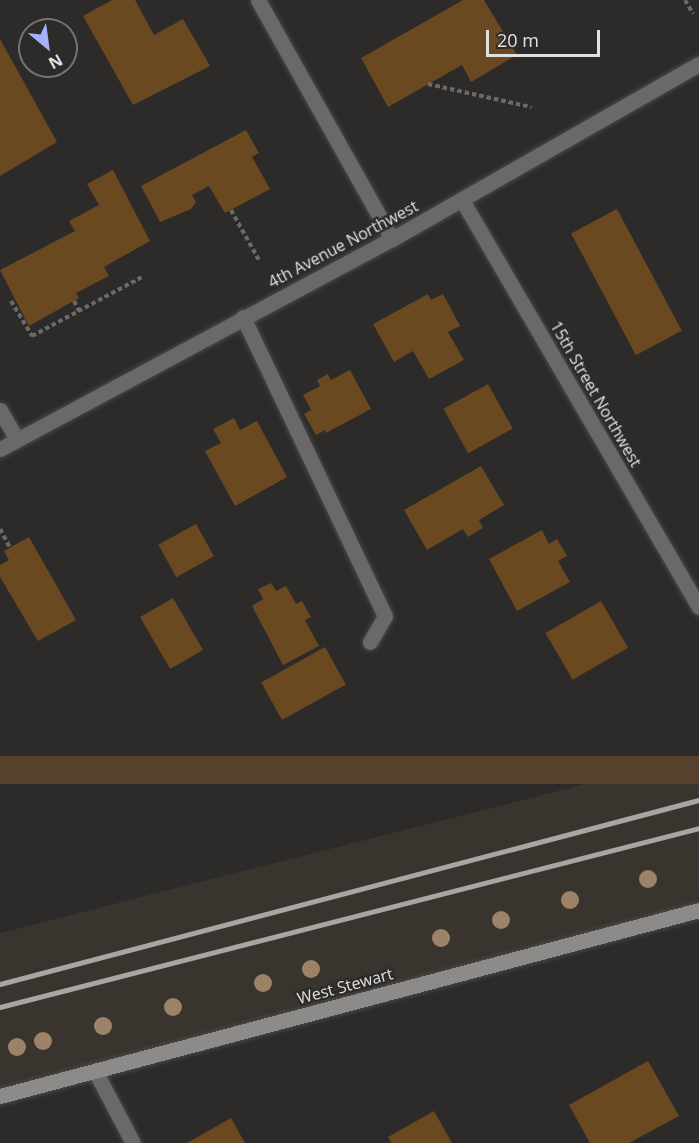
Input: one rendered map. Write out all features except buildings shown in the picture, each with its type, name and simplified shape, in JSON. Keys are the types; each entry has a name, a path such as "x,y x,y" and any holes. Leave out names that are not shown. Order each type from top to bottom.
{"street":[{"path":"258,0 392,239"},
{"name":"4th Avenue Northwest","path":"0,449 392,239 699,64"},
{"name":"15th Street Northwest","path":"462,200 699,607"},
{"path":"243,317 385,616 370,642"},
{"path":"0,410 17,440"},
{"name":"West Stewart","path":"0,1096 699,910"},
{"path":"95,1071 131,1142"}],"path":[{"path":"685,0 693,14"},
{"path":"428,84 531,106"},
{"path":"231,210 259,261"},
{"path":"11,300 32,336 144,276"},
{"path":"74,300 80,311"},
{"path":"0,529 10,548"}],"shaded area":[{"path":"699,755 699,910 0,1096 0,933"},
{"path":"0,756 699,756 699,784 0,784"}],"railway":[{"path":"0,984 699,800"},
{"path":"0,1007 699,828"}]}
